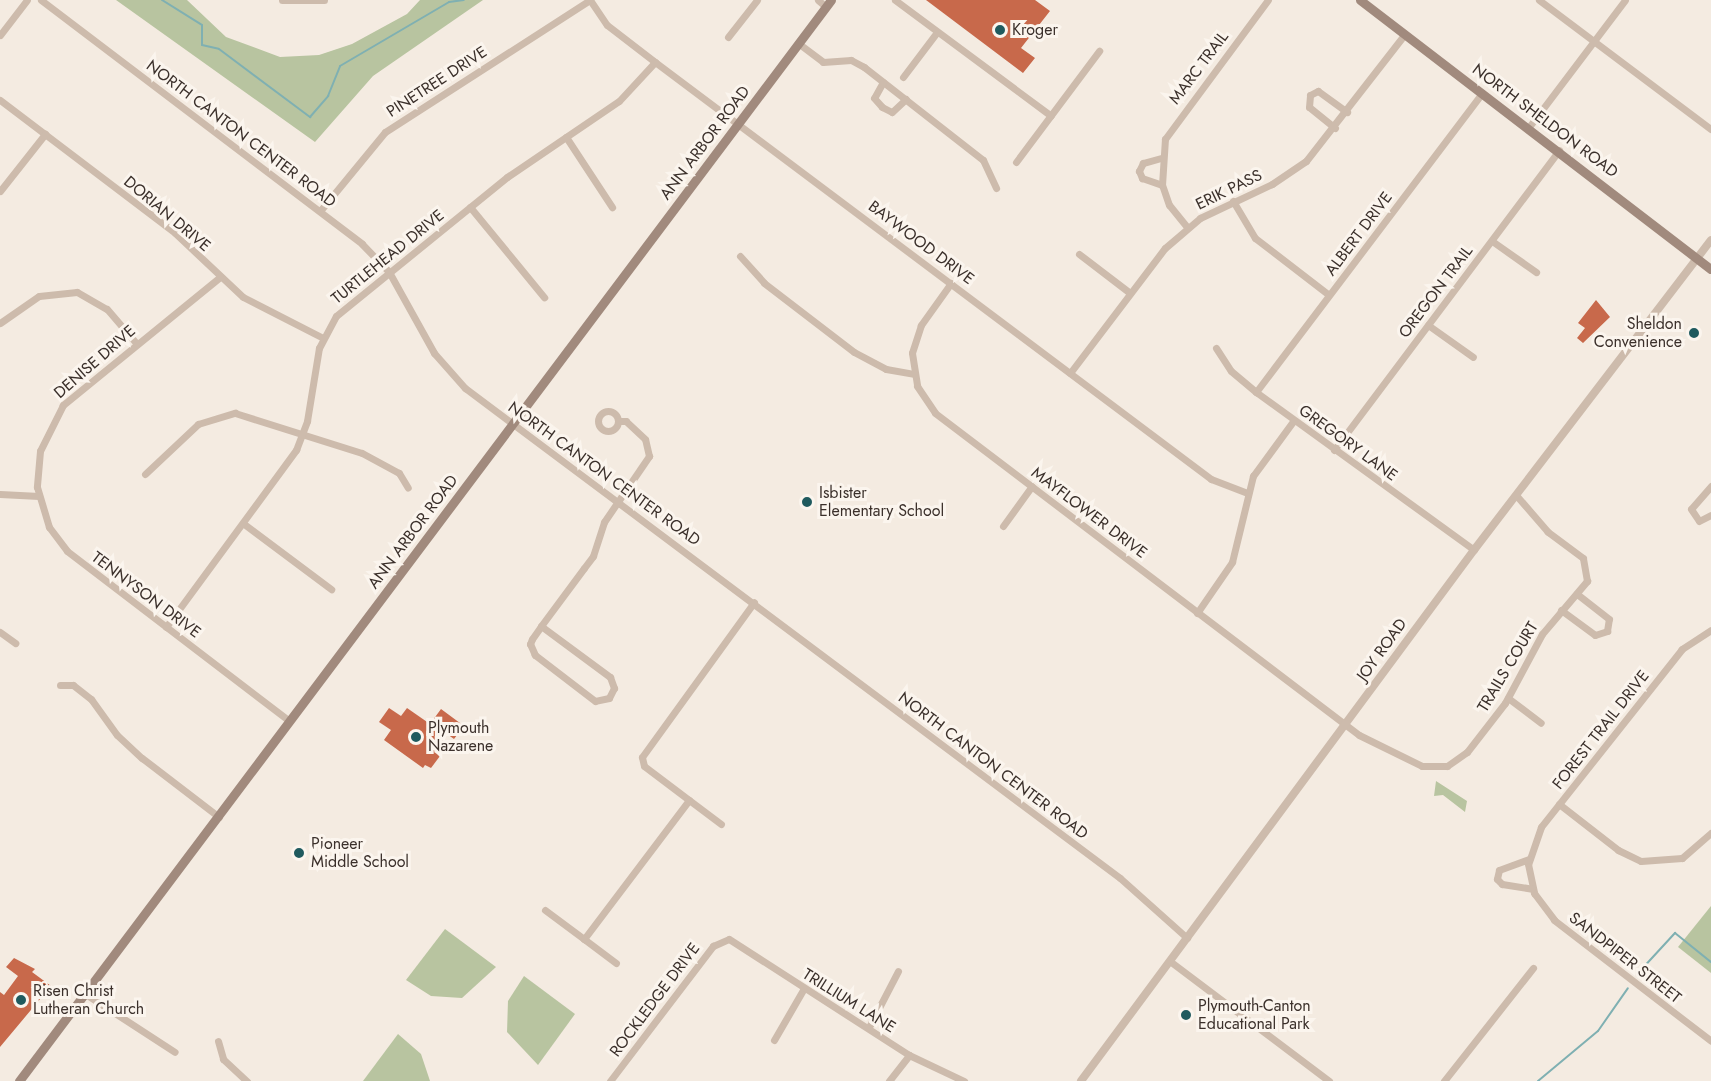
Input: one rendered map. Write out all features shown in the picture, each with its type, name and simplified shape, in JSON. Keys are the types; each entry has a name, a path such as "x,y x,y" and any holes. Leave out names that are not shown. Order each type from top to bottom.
{"main road":[{"name":"NORTH SHELDON ROAD","path":"1363,1 1404,35 1559,150 1711,269"},
{"name":"ANN ARBOR ROAD","path":"19,1081 738,124 798,43 825,2"}],"street":[{"path":"0,34 27,0"},
{"name":"NORTH CANTON CENTER ROAD","path":"41,0 362,244 388,272 444,365 512,423 618,499 1120,878 1186,938"},
{"path":"282,0 324,0"},
{"name":"PINETREE DRIVE","path":"320,211 385,132 590,0"},
{"name":"BAYWOOD DRIVE","path":"590,0 607,25 655,62 1211,479 1247,493"},
{"path":"728,38 757,0"},
{"path":"895,0 1051,116"},
{"name":"MARC TRAIL","path":"1187,227 1169,204 1162,185 1161,158 1174,123 1268,0"},
{"path":"1539,0 1711,129"},
{"path":"1528,127 1625,0"},
{"path":"903,77 937,32"},
{"name":"ERIK PASS","path":"1070,373 1130,293 1187,227 1294,171 1335,128 1404,35"},
{"path":"798,43 823,62 856,62 884,82 983,160 996,188"},
{"path":"1016,162 1099,51"},
{"name":"TURTLEHEAD DRIVE","path":"166,627 283,471 303,434 323,338 341,311 470,207 619,101 655,62"},
{"path":"884,82 874,98 882,107 892,112 906,99"},
{"path":"1335,128 1309,107 1310,95 1318,91 1347,112"},
{"name":"ALBERT DRIVE","path":"1256,392 1482,93"},
{"name":"DORIAN DRIVE","path":"0,100 175,233 220,277 253,303 323,338"},
{"path":"0,191 45,134"},
{"path":"566,137 612,207"},
{"name":"OREGON TRAIL","path":"1334,450 1559,150"},
{"path":"1161,158 1143,163 1139,171 1142,178 1162,185"},
{"path":"1233,201 1255,238 1329,295"},
{"path":"470,207 544,297"},
{"name":"JOY ROAD","path":"1081,1081 1474,550 1711,240"},
{"path":"1491,241 1536,272"},
{"path":"1079,254 1130,293"},
{"path":"740,256 764,283 861,357 914,374 918,331 951,283"},
{"name":"DENISE DRIVE","path":"39,496 38,459 54,417 74,395 220,277"},
{"path":"0,323 39,296 77,292 107,309 137,344"},
{"path":"1428,325 1473,357"},
{"name":"GREGORY LANE","path":"1216,348 1231,371 1256,392 1474,550"},
{"name":"MAYFLOWER DRIVE","path":"914,374 935,413 1345,724"},
{"path":"145,474 190,429 216,415 246,415 386,463 408,488"},
{"path":"1197,613 1232,562 1247,493 1258,466 1294,420"},
{"path":"541,626 610,677 614,688 609,698 595,701 534,654 531,642 541,626 593,556 604,522 650,451 638,430 618,421"},
{"path":"1003,526 1032,486"},
{"path":"1711,486 1691,509 1699,521 1711,515"},
{"path":"0,494 39,496"},
{"name":"TRAILS COURT","path":"1345,724 1412,762 1438,768 1463,756 1508,698 1542,634 1561,609 1587,582 1585,561 1548,532 1516,495"},
{"name":"TENNYSON DRIVE","path":"39,496 50,527 67,551 289,721"},
{"path":"244,524 331,589"},
{"path":"1561,609 1595,635 1607,632 1611,621 1577,594"},
{"path":"721,824 644,766 642,757 754,602"},
{"name":"FOREST TRAIL DRIVE","path":"1529,874 1529,859 1538,830 1682,649 1711,630"},
{"path":"0,632 15,643"},
{"path":"60,685 74,685 134,750 219,816"},
{"path":"1508,698 1540,723"},
{"path":"584,939 689,800"},
{"path":"1559,804 1618,850 1641,861 1682,858 1711,833"},
{"path":"1529,859 1499,870 1497,879 1502,885 1532,889"},
{"name":"SANDPIPER STREET","path":"1529,874 1532,889 1554,920 1711,1041"},
{"path":"545,910 616,963"},
{"name":"TRILLIUM LANE","path":"724,939 738,941 803,990 869,1027 909,1055 964,1081"},
{"name":"ROCKLEDGE DRIVE","path":"610,1081 713,946 724,939"},
{"path":"1171,962 1329,1081"},
{"path":"1444,1081 1533,968"},
{"path":"869,1027 898,971"},
{"path":"774,1040 803,990"},
{"path":"84,993 175,1052"},
{"path":"218,1041 223,1059 247,1081"},
{"path":"889,1081 909,1055"}],"green space":[{"path":"116,0 187,0 226,37 280,57 319,55 352,44 407,14 420,0 483,0 373,76 315,142"},
{"path":"1436,781 1467,801 1465,812 1443,795 1434,796"},
{"path":"1711,906 1711,973 1678,947"},
{"path":"445,929 496,967 462,998 431,996 406,980"},
{"path":"524,976 575,1014 538,1065 507,1032 508,1001"},
{"path":"398,1034 421,1054 430,1081 363,1081"}],"building":[{"name":"Kroger","path":"926,0 1035,0 1050,11 1021,48 1035,58 1023,73"},
{"path":"1596,300 1610,317 1583,343 1577,338 1585,328 1578,323"},
{"name":"Plymouth Nazarene","path":"389,708 401,716 407,708 430,724 441,709 464,726 454,739 447,734 434,752 440,756 431,768 425,765 423,768 384,740 391,730 379,722"},
{"name":"Risen Christ Lutheran Church","path":"14,958 35,969 32,972 51,986 0,1047 0,992 4,995 18,976 6,967"}],"waterway":[{"path":"162,0 202,25 202,45 219,49 310,117 328,96 340,66 449,2 464,0"},
{"path":"1640,971 1675,933 1711,962"},
{"path":"1538,1081 1598,1031 1628,988"}],"place":[{"name":"Kroger","path":"1000,30"},
{"name":"Sheldon Convenience","path":"1694,333"},
{"name":"Isbister Elementary School","path":"807,502"},
{"name":"Plymouth Nazarene","path":"416,737"},
{"name":"Pioneer Middle School","path":"299,853"},
{"name":"Risen Christ Lutheran Church","path":"21,1000"},
{"name":"Plymouth-Canton Educational Park","path":"1186,1015"}]}
